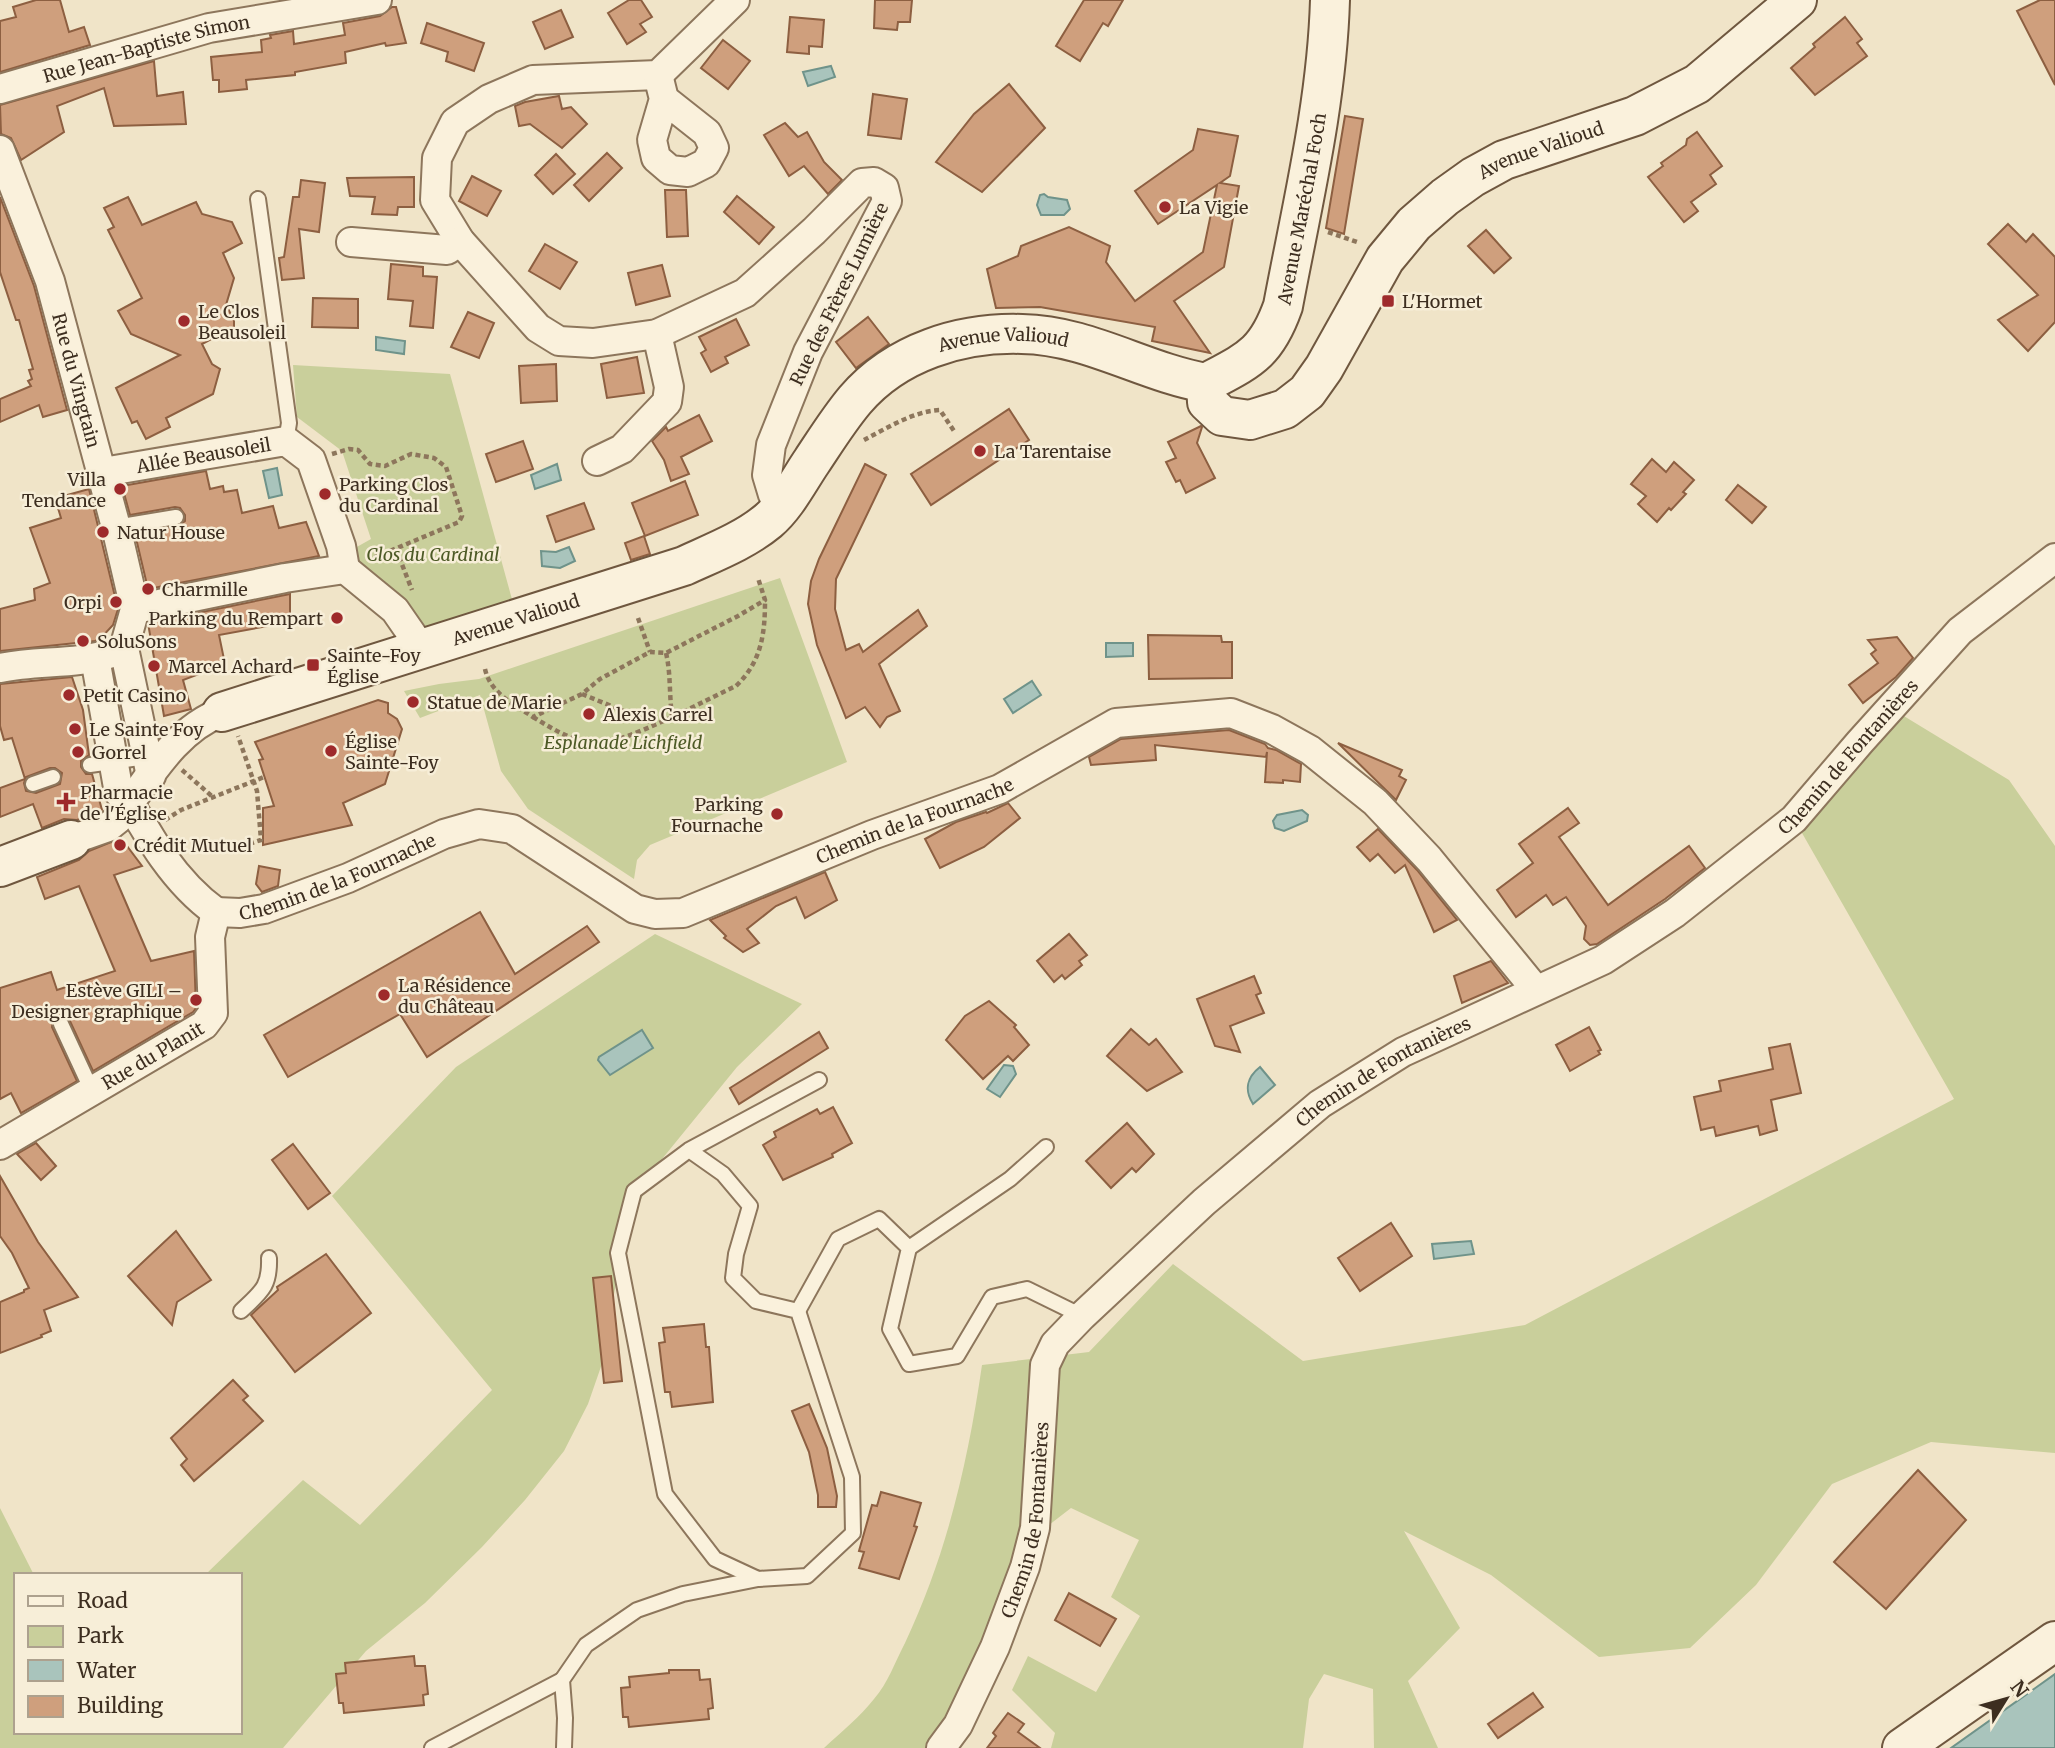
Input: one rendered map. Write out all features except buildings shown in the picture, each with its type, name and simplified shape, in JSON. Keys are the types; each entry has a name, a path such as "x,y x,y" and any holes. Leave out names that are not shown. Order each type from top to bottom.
{"main road":[{"name":"Avenue Maréchal Foch","path":"1206,383 1240,365 1265,346 1275,330 1283,306 1315,133 1329,37 1330,0"},
{"name":"Avenue Valioud","path":"230,723 422,649 684,566 727,547 769,521 857,399 879,377 908,358 951,340 1010,334 1062,338 1112,352 1177,378 1206,383 1207,402 1222,416 1250,420 1285,409 1307,392 1324,368 1385,258 1414,223 1445,197 1504,160 1635,116 1697,84 1797,0"},
{"path":"0,867 71,840"},
{"path":"1902,1748 2055,1641"}],"street":[{"name":"Rue Jean-Baptiste Simon","path":"0,89 209,28 377,0"},
{"name":"Rue des Frères Lumière","path":"735,0 661,87 533,80 489,99 455,122 437,158 435,200 460,241 538,328 559,341 593,343 657,334 745,293 862,183 874,182 884,188 887,201 808,352 771,445 767,475 773,495 783,503"},
{"name":"Rue du Vingtain","path":"0,149 50,281 103,472 134,612"},
{"path":"351,242 447,250 460,241"},
{"path":"597,461 622,449 667,402 669,387 657,334"},
{"name":"Allée Beausoleil","path":"103,472 286,441 311,460"},
{"path":"311,460 341,546 345,569 395,610 422,649"},
{"path":"158,766 124,648 134,612 285,578 345,569"},
{"name":"Chemin de Fontanières","path":"941,1748 958,1726 1026,1567 1035,1528 1045,1365 1055,1344 1204,1202 1320,1104 1403,1052 1602,961 1675,913 1794,819 1960,631 2051,570"},
{"path":"0,668 95,658 124,648"},
{"path":"95,658 102,763 119,793 124,811 198,900 216,912"},
{"name":"Chemin de la Fournache","path":"216,912 240,913 264,909 348,878 444,834 479,824 512,830 635,908 667,915 690,912 872,835 1000,789 1116,723 1231,713 1272,729 1310,750 1375,802 1429,859 1536,990"},
{"name":"Avenue Valioud","path":"124,811 182,736 206,719 230,723"},
{"path":"71,840 108,827 124,811"},
{"name":"Rue du Planit","path":"0,1145 204,1025 213,1013 210,937 216,912"}],"lane":[{"path":"258,199 289,423 286,441"},
{"path":"116,527 176,517"},
{"path":"102,763 158,766"},
{"path":"33,784 52,778"},
{"path":"61,1024 92,1091"},
{"path":"758,1579 715,1559 665,1494 618,1253 634,1191 688,1150 819,1080"},
{"path":"1046,1147 1010,1179 909,1248 890,1329 909,1364 957,1356 992,1297 1027,1289 1082,1316"},
{"path":"688,1150 723,1174 750,1206 736,1254 733,1278 757,1301 798,1311"},
{"path":"432,1748 562,1680 586,1646 637,1610 683,1594 758,1579 807,1576 852,1533 852,1477 798,1311 838,1239 878,1219 909,1248"},
{"path":"241,1311 263,1289 270,1276 269,1258"},
{"path":"562,1680 564,1748"}],"path":[{"path":"1324,231 1368,246"},
{"path":"854,445 891,425 933,411 940,411 954,431"},
{"path":"311,460 349,449 358,450 370,464 385,467 411,454 434,458 446,467 462,516 459,522 394,549 415,598"},
{"path":"485,669 496,691 533,717 572,738 599,743 628,736 736,686 750,673 761,647 765,600 758,578"},
{"path":"533,717 582,694 600,678 650,652 666,653 738,617 765,600"},
{"path":"638,618 650,652"},
{"path":"666,653 671,672 669,693 672,716"},
{"path":"582,694 654,724"},
{"path":"230,723 254,781 260,812 261,840 233,849"},
{"path":"158,766 214,798"},
{"path":"157,823 181,810 264,777"}],"green space":[{"name":"Clos du Cardinal","path":"293,365 450,374 513,603 419,633 366,579 355,548 371,539 342,451 297,417"},
{"name":"Esplanade Lichfield","path":"780,578 847,762 650,845 637,860 634,879 528,809 501,771 480,695 420,718 404,691 479,679"},
{"path":"1889,707 2009,780 2055,846 2055,1453 1931,1442 1832,1484 1756,1585 1690,1648 1599,1657 1491,1575 1404,1531 1460,1628 1408,1681 1438,1748 1374,1748 1373,1689 1324,1674 1309,1699 1303,1748 1051,1748 1055,1733 1012,1690 1028,1656 1096,1692 1140,1616 1111,1597 1139,1540 1071,1508 1027,1542 950,1721 928,1748 824,1748 869,1706 879,1693 920,1609 944,1542 963,1472 982,1365 1089,1352 1173,1264 1303,1361 1525,1325 1954,1099 1794,819"},
{"path":"655,934 802,1004 737,1067 662,1159 652,1176 634,1214 622,1253 614,1294 612,1335 588,1404 564,1451 525,1500 482,1547 425,1603 366,1651 283,1748 0,1748 0,1508 33,1573 14,1573 14,1734 242,1734 242,1573 207,1573 303,1480 360,1525 492,1390 332,1196 456,1067"}],"water":[{"path":"831,66 835,77 808,86 803,72"},
{"path":"1040,195 1067,200 1070,209 1064,215 1041,215 1037,205"},
{"path":"376,337 405,341 404,354 376,350"},
{"path":"557,464 561,480 535,489 531,475"},
{"path":"277,468 282,495 269,498 263,471"},
{"path":"569,547 575,561 560,568 542,566 541,551 556,552"},
{"path":"1106,643 1133,643 1133,656 1106,657"},
{"path":"1032,681 1041,695 1013,713 1004,699"},
{"path":"1302,810 1308,815 1307,821 1284,831 1275,828 1273,821 1277,815"},
{"path":"642,1030 653,1048 610,1075 598,1060 599,1057"},
{"path":"1004,1065 1013,1066 1016,1074 1000,1097 987,1089"},
{"path":"1260,1067 1275,1085 1253,1104 1248,1094 1248,1084"},
{"path":"1471,1241 1474,1254 1434,1259 1432,1244"},
{"path":"2055,1674 2055,1748 1951,1748"}],"place":[{"name":"La Vigie","path":"1165,207"},
{"name":"L'Hormet","path":"1388,301"},
{"name":"Le Clos Beausoleil","path":"184,321"},
{"name":"La Tarentaise","path":"980,451"},
{"name":"Villa Tendance","path":"120,489"},
{"name":"Parking Clos du Cardinal","path":"325,494"},
{"name":"Natur House","path":"103,532"},
{"name":"Charmille","path":"148,589"},
{"name":"Orpi","path":"116,602"},
{"name":"Parking du Rempart","path":"337,618"},
{"name":"SoluSons","path":"83,641"},
{"name":"Sainte-Foy Église","path":"313,665"},
{"name":"Marcel Achard","path":"154,666"},
{"name":"Petit Casino","path":"69,695"},
{"name":"Statue de Marie","path":"413,702"},
{"name":"Alexis Carrel","path":"589,714"},
{"name":"Le Sainte Foy","path":"75,729"},
{"name":"Église Sainte-Foy","path":"331,751"},
{"name":"Gorrel","path":"78,752"},
{"name":"Pharmacie de l'Église","path":"66,802"},
{"name":"Parking Fournache","path":"777,814"},
{"name":"Crédit Mutuel","path":"120,845"},
{"name":"La Résidence du Château","path":"384,995"},
{"name":"Estève GILI – Designer graphique","path":"196,1000"}]}
